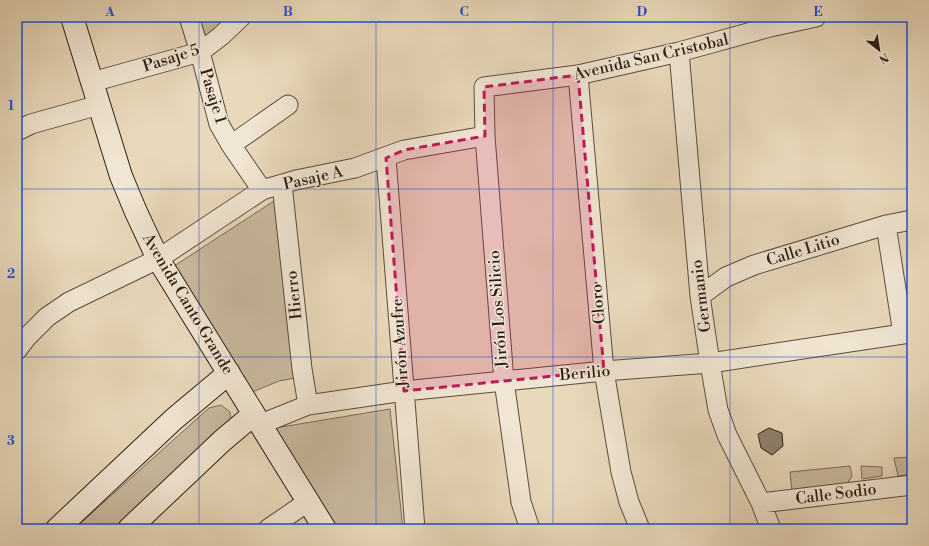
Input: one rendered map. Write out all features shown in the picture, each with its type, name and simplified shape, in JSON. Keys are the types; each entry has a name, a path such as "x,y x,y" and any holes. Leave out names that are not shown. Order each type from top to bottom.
{"street":[{"name":"Avenida Canto Grande","path":"72,17 121,176 158,259 325,529"},
{"name":"Pasaje 1","path":"189,17 219,124 231,145 262,190"},
{"name":"Pasaje 5","path":"92,82 200,52 221,36 241,17"},
{"name":"Avenida San Cristobal","path":"484,87 578,75 679,52 770,27 816,17"},
{"name":"Germanio","path":"679,52 700,296 718,410 724,428 740,464 761,503 771,529"},
{"name":"Cloro","path":"578,75 604,371 621,472 628,502 640,529"},
{"name":"Jirón Los Silicio","path":"484,87 485,136 504,381 521,502 530,529"},
{"path":"17,131 30,124 99,105"},
{"path":"231,145 288,105"},
{"name":"Pasaje A","path":"17,350 47,317 69,302 158,259 262,190 296,180 355,168 386,158 404,150 485,136"},
{"name":"Jirón Azufre","path":"386,158 415,529"},
{"name":"Hierro","path":"282,184 302,369 308,405"},
{"name":"Calle Litio","path":"700,296 726,277 754,265 886,225 912,220"},
{"path":"886,225 908,333"},
{"name":"Berilio","path":"258,419 308,405 404,391 604,371 710,363 908,333"},
{"path":"57,529 174,419 229,373"},
{"path":"129,529 222,441 258,419"},
{"name":"Calle Sodio","path":"761,503 912,485"},
{"path":"268,529 309,501"}],"highlighted area":[{"path":"578,75 604,371 404,391 386,158 404,150 485,136 484,87"}],"shaded area":[{"path":"195,17 239,17 206,44"},
{"path":"274,201 295,378 279,381 250,393 171,268"},
{"path":"221,405 230,412 231,422 120,529 74,529 209,408"},
{"path":"390,409 403,529 335,529 275,428"},
{"path":"912,457 912,474 898,476 894,458"},
{"path":"850,466 852,476 847,484 792,492 790,472"},
{"path":"861,466 882,467 882,476 862,479"}],"building":[{"path":"769,428 782,433 783,446 772,455 761,448 758,434"}]}
